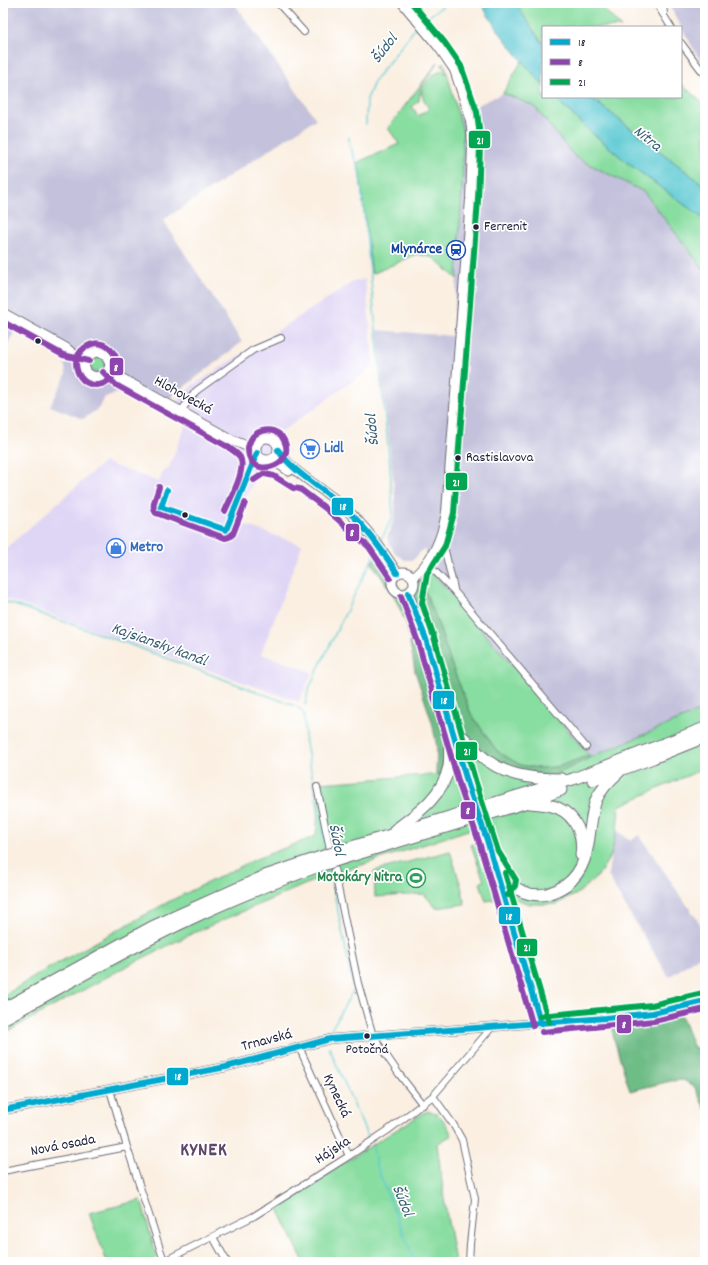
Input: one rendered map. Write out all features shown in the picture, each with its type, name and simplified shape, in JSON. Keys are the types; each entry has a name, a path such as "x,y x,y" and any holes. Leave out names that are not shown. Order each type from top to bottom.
{"highway":[{"path":"343,854 388,835 573,779 705,728"},
{"path":"388,835 423,808 438,792 446,775 450,759 449,737 453,730 461,734 469,744 487,760 508,772 536,778 573,779"},
{"path":"3,1009 159,924 265,876 528,802 620,770 705,737"},
{"path":"505,886 534,895 553,892 570,882 579,871 586,856 596,800 604,787 620,770"},
{"path":"505,886 534,891 555,888 568,879 578,865 582,854 581,836 578,828 570,817 558,808 528,802"},
{"path":"3,1019 96,967 190,919 318,862"}],"main road":[{"name":"Hlohovecká","path":"3,313 66,348 84,363 86,370 90,374 98,377 104,374 120,378 232,440 257,446"},
{"name":"Hlohovecká","path":"66,348 104,354 108,359 109,366 120,378"},
{"path":"84,363 87,356 91,353"},
{"path":"104,374 108,370 109,366"},
{"path":"375,542 330,502 272,459 268,460 258,456 257,446 263,438 272,439 277,444 282,458 338,501 359,522 382,550 397,573"},
{"path":"272,459 278,450"},
{"path":"405,572 409,574 416,574 414,585 408,593 401,594 394,589 392,580 397,573 405,572"},
{"path":"414,604 416,574"},
{"path":"408,593 414,604 426,639 468,785 491,854 498,867 505,886"}],"street":[{"path":"278,3 304,32"},
{"path":"402,3 439,48 454,70 469,115 472,147 472,170 448,492 441,534 438,543 426,562 416,574"},
{"path":"656,3 670,26"},
{"path":"663,3 664,16"},
{"path":"682,44 705,75"},
{"path":"181,411 196,391 253,350 281,338"},
{"path":"441,534 454,591"},
{"path":"426,562 454,591 586,747"},
{"path":"317,787 358,983 373,1036 422,1105"},
{"path":"505,886 542,1024"},
{"name":"Trnavská","path":"3,1110 226,1067 330,1039 542,1024 653,1013 705,1001"},
{"name":"Hájska","path":"165,1261 254,1216 349,1156 422,1105 433,1096 492,1027"},
{"name":"Kynecká","path":"299,1047 349,1156"},
{"path":"110,1090 127,1148 165,1261"},
{"path":"433,1096 453,1124 462,1140 475,1199 469,1262"},
{"name":"Nová osada","path":"3,1170 127,1148"},
{"path":"213,1237 227,1262"}],"shaded area":[{"path":"3,3 234,3 316,119 163,220 242,342 161,405 130,389 105,397 99,408 83,419 50,406 66,375 64,359 61,353 16,329 3,352"},
{"path":"668,3 705,3 705,64 698,57"},
{"path":"503,93 534,106 575,157 644,192 705,271 705,709 591,757 431,571 424,548 413,560 405,560 395,554 387,538 395,515 395,496 377,330 452,336 463,171 463,132 459,114"},
{"path":"365,279 374,366 281,432 282,453 271,470 260,470 234,521 302,545 261,654 312,672 299,702 3,598 3,551 104,462 159,482 164,469 168,470 187,422 176,402 192,386 353,282"},
{"path":"617,830 630,841 639,835 705,931 705,952 669,977 608,875"}],"green space":[{"path":"515,3 598,3 620,26 542,26 542,43"},
{"path":"522,60 542,84 542,98 555,98 585,127 629,164 705,220 705,271 644,192 575,157 534,106 503,93"},
{"path":"438,62 421,87 419,101 412,106 418,116 429,109 423,98 422,91 425,84 433,74 436,74 441,70 447,74 441,64 443,62 445,65 463,132 463,171 457,279 434,258 417,254 372,274 358,162 399,144 388,128"},
{"path":"682,85 705,105 705,186 591,98 682,98"},
{"path":"97,356 104,361 105,364 100,371 97,372 90,367 89,364 94,357"},
{"path":"379,555 402,591 420,579 471,714 497,751 520,765 537,768 558,767 589,755 591,757 553,776 533,776 490,760 468,738 447,746 441,774 436,774 437,747 432,722 415,671 407,625 394,596 371,562"},
{"path":"431,571 589,755 558,767 537,768 520,765 497,751 471,714 420,579"},
{"path":"705,709 705,768 619,806 617,830 611,855 598,876 577,894 556,904 530,904 508,897 553,1028 538,1029 499,899 486,901 480,883 484,881 471,845 479,843 474,828 313,881 191,934 127,966 3,1034 3,996 49,968 170,901 256,859 316,836 320,783 441,774 447,746 468,737 490,760 553,776 591,757"},
{"name":"Motokáry Nitra","path":"450,851 465,904 436,908 424,894 375,897 374,871"},
{"path":"681,1015 694,1048 705,1049 705,1109 694,1086 683,1080 671,1081 630,1091 613,1036 613,1026 617,1023"},
{"path":"429,1111 440,1117 452,1135 437,1144 445,1205 455,1262 304,1262 277,1207 353,1157 423,1113"},
{"path":"141,1200 157,1258 151,1262 107,1262 89,1213"}],"water":[{"path":"481,3 515,3 542,43 542,84 518,56 487,14"},
{"path":"555,98 591,98 705,186 705,220 629,164 585,127"}],"waterway":[{"name":"Šúdol","path":"421,22 447,3"},
{"name":"Šúdol","path":"366,124 367,99 375,80 417,26"},
{"name":"Šúdol","path":"349,137 349,143 360,173 390,466 393,516 380,542"},
{"name":"Šúdol","path":"305,705 309,688 377,549"},
{"name":"Kajsiansky kanál","path":"3,601 126,643 298,707 304,714 305,738 326,851"},
{"name":"Šúdol","path":"328,1035 354,989 329,868"},
{"name":"Šúdol","path":"329,1047 369,1140"},
{"name":"Šúdol","path":"373,1147 376,1165 415,1262"}],"transit line":[{"name":"21","path":"412,3 445,43 461,66 477,112 480,147 478,200 454,513 445,546 427,574 422,603 434,637 476,783 498,851 516,880 515,886 508,895"},
{"name":"8","path":"3,322 63,355 89,361"},
{"name":"8","path":"76,360 78,355 86,347 100,344 105,345 110,349 115,356 117,364 116,371 112,378 98,385 91,384 83,380 76,368 76,363"},
{"name":"8","path":"103,372 116,385 228,447 240,457 242,462 240,476 225,511"},
{"name":"8","path":"279,434 266,430 258,433 251,439 248,448 249,456 253,463 260,467 267,467 275,465 281,461 285,454 286,446 282,437"},
{"name":"18","path":"278,450 291,465 338,502 363,526 397,573"},
{"name":"18","path":"167,490 161,507 226,530 257,453"},
{"name":"8","path":"254,480 265,474 274,476 293,488 300,489 325,508 369,547 390,578"},
{"name":"8","path":"159,487 154,504 154,510 156,513 225,538 233,534 245,503"},
{"name":"18","path":"408,593 426,639 468,785 487,840 541,1024"},
{"name":"8","path":"401,596 418,642 460,787 479,842 533,1026"},
{"name":"21","path":"505,873 549,1022"},
{"name":"21","path":"540,1016 652,1005 703,993"},
{"name":"18","path":"3,1110 226,1067 330,1039 606,1018 653,1013 705,1001"},
{"name":"8","path":"542,1032 654,1021 705,1009"}],"place":[{"name":"Ferrenit","path":"476,227"},
{"name":"Mlynárce","path":"456,250"},
{"name":"Lidl","path":"310,449"},
{"name":"Rastislavova","path":"458,458"},
{"name":"Metro","path":"116,548"},
{"name":"Motokáry Nitra","path":"416,878"},
{"name":"Potočná","path":"367,1036"}],"district":[{"name":"KYNEK","path":"204,1151"}],"water label":[{"name":"Nitra","path":"647,139"}]}
